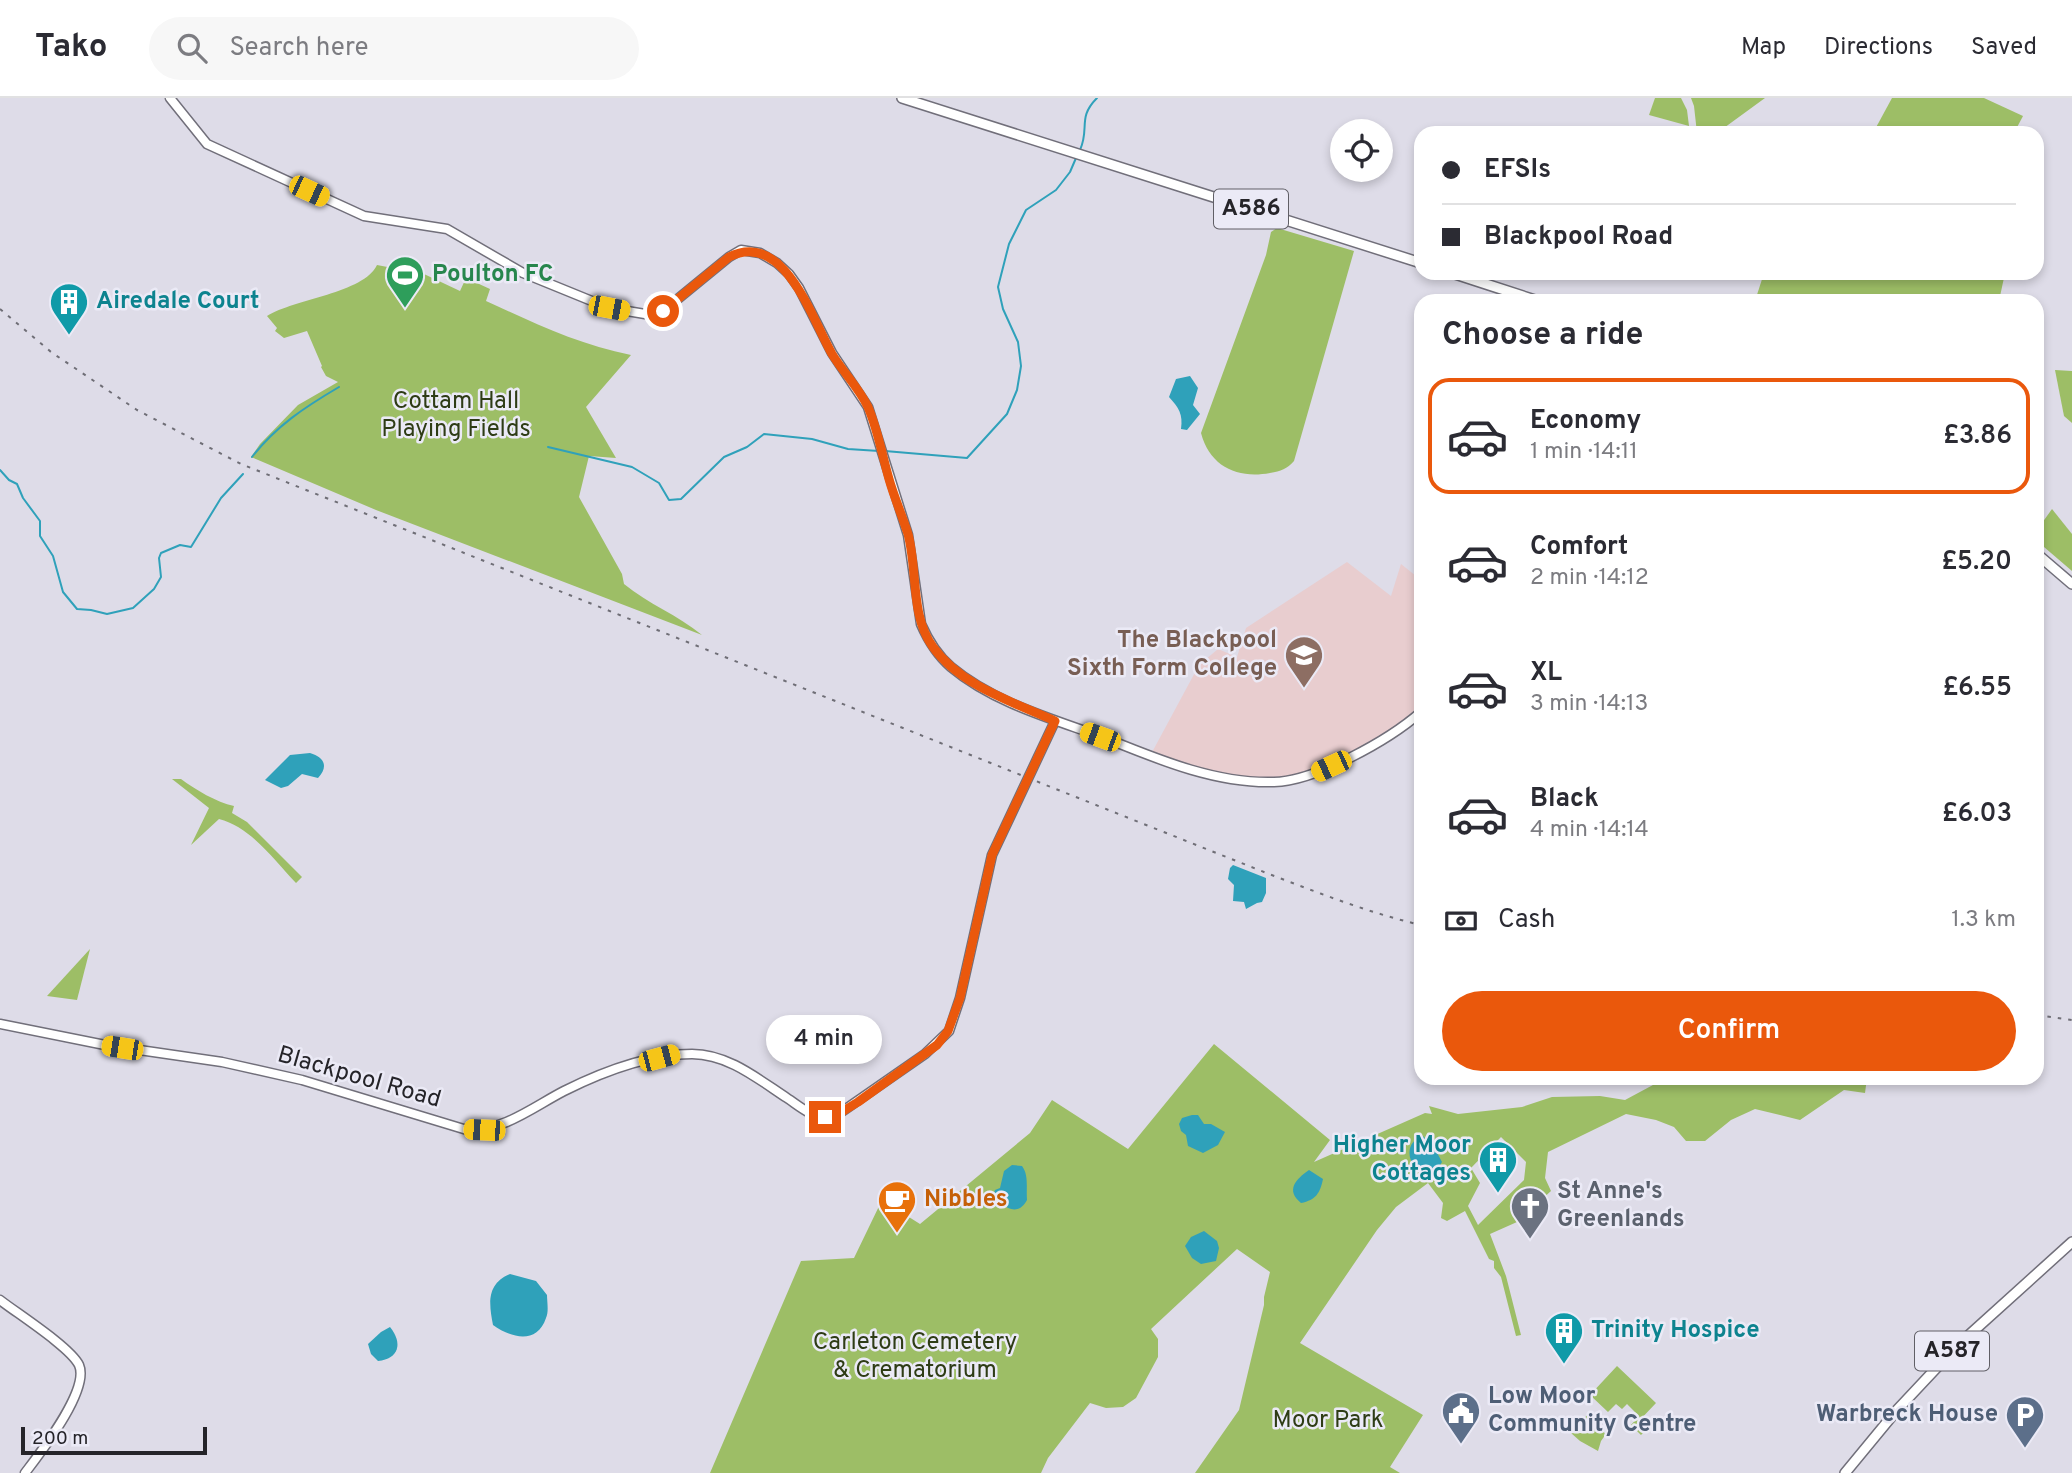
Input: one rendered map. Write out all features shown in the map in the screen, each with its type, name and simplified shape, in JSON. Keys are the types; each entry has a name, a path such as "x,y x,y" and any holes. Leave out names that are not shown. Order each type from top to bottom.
{"main road":[{"path":"170,98 208,144 364,216 447,229 523,273 609,308 655,314 663,311 741,250 760,253 777,263 796,282 832,353 868,408 908,535 921,624 932,646 948,665 968,679 1055,721 1142,754 1237,780 1275,782 1308,776 1375,743 1414,717"},
{"name":"A586","path":"902,98 1414,261"},
{"path":"1474,280 1516,294"},
{"path":"2044,561 2072,584"},
{"name":"Blackpool Road","path":"0,1024 105,1045 222,1062 281,1075 339,1089 467,1130 484,1130 503,1125 575,1086 619,1069 672,1054 712,1055 728,1061 805,1110 825,1117 840,1113 937,1045 948,1031 960,998 992,855 1055,721"},
{"name":"A587","path":"1845,1473 1897,1410 1958,1345 2072,1242"},
{"path":"0,1300 68,1351 81,1372 80,1385 51,1438 25,1473"}],"shaded area":[{"name":"The Blackpool Sixth Form College","path":"1347,562 1391,596 1401,564 1414,574 1414,719 1308,776 1237,780 1150,756 1199,665 1218,649 1237,657 1246,628"}],"green space":[{"path":"1655,98 1681,98 1687,110 1689,126 1649,115"},
{"path":"1691,98 1765,98 1727,126 1696,126"},
{"path":"1892,98 1984,98 2023,116 2018,126 1877,126"},
{"path":"1277,228 1354,251 1294,461 1277,471 1247,474 1236,472 1218,462 1205,445 1201,433 1266,255 1271,232"},
{"name":"Cottam Hall Playing Fields","path":"377,265 424,274 460,291 466,278 490,289 486,301 575,339 631,355 586,407 616,458 589,456 579,497 622,574 624,584 702,635 376,510 251,457 298,405 338,382 326,376 307,331 284,338 275,331 277,328 267,316 344,289 370,275"},
{"path":"1762,280 2004,280 2000,294 1757,294"},
{"path":"2055,370 2072,371 2072,423 2064,416"},
{"path":"2052,509 2072,534 2072,571 2044,547 2044,520"},
{"path":"172,779 181,779 206,795 234,806 232,813 247,822 302,877 296,883 252,837 231,823 219,819 191,845 209,808"},
{"path":"90,949 77,1000 47,996"},
{"name":"Carleton Cemetery & Crematorium","path":"1214,1044 1330,1140 1314,1162 1425,1113 1432,1114 1429,1106 1458,1114 1522,1107 1552,1097 1600,1096 1625,1100 1653,1085 1866,1085 1865,1093 1844,1090 1800,1120 1755,1109 1731,1120 1705,1141 1686,1141 1674,1127 1626,1114 1548,1152 1545,1178 1551,1191 1540,1201 1537,1213 1490,1234 1506,1276 1521,1335 1516,1336 1501,1277 1494,1268 1494,1261 1489,1259 1465,1211 1447,1221 1441,1218 1443,1203 1428,1183 1396,1207 1377,1230 1300,1343 1423,1415 1390,1467 1400,1473 1195,1473 1239,1410 1264,1305 1270,1272 1237,1249 1151,1329 1158,1339 1158,1357 1136,1398 1123,1407 1106,1408 1090,1403 1048,1458 1041,1473 710,1473 801,1261 854,1258 882,1200 920,1224 1030,1133 1052,1100 1128,1149","holes":["1501,1137 1526,1162 1524,1180 1478,1225 1468,1206 1480,1183 1471,1168"]},
{"path":"1617,1366 1656,1403 1637,1423 1645,1431 1641,1435 1631,1425 1639,1416 1627,1404 1622,1409 1616,1404 1608,1412 1590,1395"},
{"path":"1591,1411 1600,1419 1598,1428 1606,1434 1598,1451 1571,1433"}],"water":[{"path":"1190,376 1198,388 1193,405 1200,414 1187,430 1181,429 1180,412 1169,397 1176,379"},
{"path":"310,753 323,762 323,770 318,778 302,774 288,786 281,788 265,780 290,755"},
{"path":"1233,865 1266,878 1266,893 1262,902 1246,909 1244,902 1233,901 1234,885 1228,879"},
{"path":"1198,1115 1204,1124 1211,1124 1225,1132 1218,1145 1203,1153 1188,1146 1186,1135 1179,1124 1182,1118"},
{"path":"1423,1136 1442,1162 1428,1174 1416,1167 1410,1156 1412,1144"},
{"path":"1012,1165 1022,1166 1027,1182 1027,1200 1014,1209 1000,1203 994,1193 1000,1188 1004,1171"},
{"path":"1309,1170 1323,1179 1322,1184 1314,1198 1301,1203 1293,1189 1300,1177"},
{"path":"1204,1231 1217,1241 1219,1248 1216,1261 1201,1264 1192,1258 1185,1246 1191,1237"},
{"path":"510,1274 536,1281 547,1295 546,1318 542,1327 530,1336 515,1336 493,1325 490,1302 493,1289 502,1278"},
{"path":"390,1327 397,1339 397,1349 391,1357 378,1361 371,1354 368,1344"}],"waterway":[{"path":"1080,150 1085,117 1097,98"},
{"path":"885,451 967,458 1007,414 1017,390 1021,366 1018,342 1003,309 998,287 1009,244 1026,210 1056,190 1070,172 1076,158"},
{"path":"252,457 292,418 339,387"},
{"path":"548,447 632,467 659,483 669,500 681,499 724,457 747,447 764,434 812,439 848,449 879,451"},
{"path":"0,470 17,484 23,498 40,521 40,536 53,556 63,592 77,609 107,614 133,608 154,589 161,577 161,553 180,545 191,547 221,498 243,474"}],"railway":[{"path":"0,309 51,352 137,410 241,464 1269,874 1363,909 1414,923"},
{"path":"2044,1016 2072,1020"}],"place":[{"name":"Poulton FC","path":"405,309"},
{"name":"Airedale Court","path":"69,336"},
{"name":"The Blackpool Sixth Form College","path":"1304,689"},
{"name":"Higher Moor Cottages","path":"1498,1194"},
{"name":"Nibbles","path":"897,1234"},
{"name":"St Anne's Greenlands","path":"1530,1240"},
{"name":"Trinity Hospice","path":"1564,1365"},
{"name":"Low Moor Community Centre","path":"1461,1445"},
{"name":"Warbreck House","path":"2025,1449"}],"route":[{"path":"663,311 741,250 760,253 789,274 796,282 832,353 868,408 908,535 921,624 932,646 948,665 968,679 1055,721 992,855 960,998 948,1031 937,1045 858,1102 840,1113 825,1117"}],"park label":[{"name":"Moor Park","path":"1328,1421"}]}
